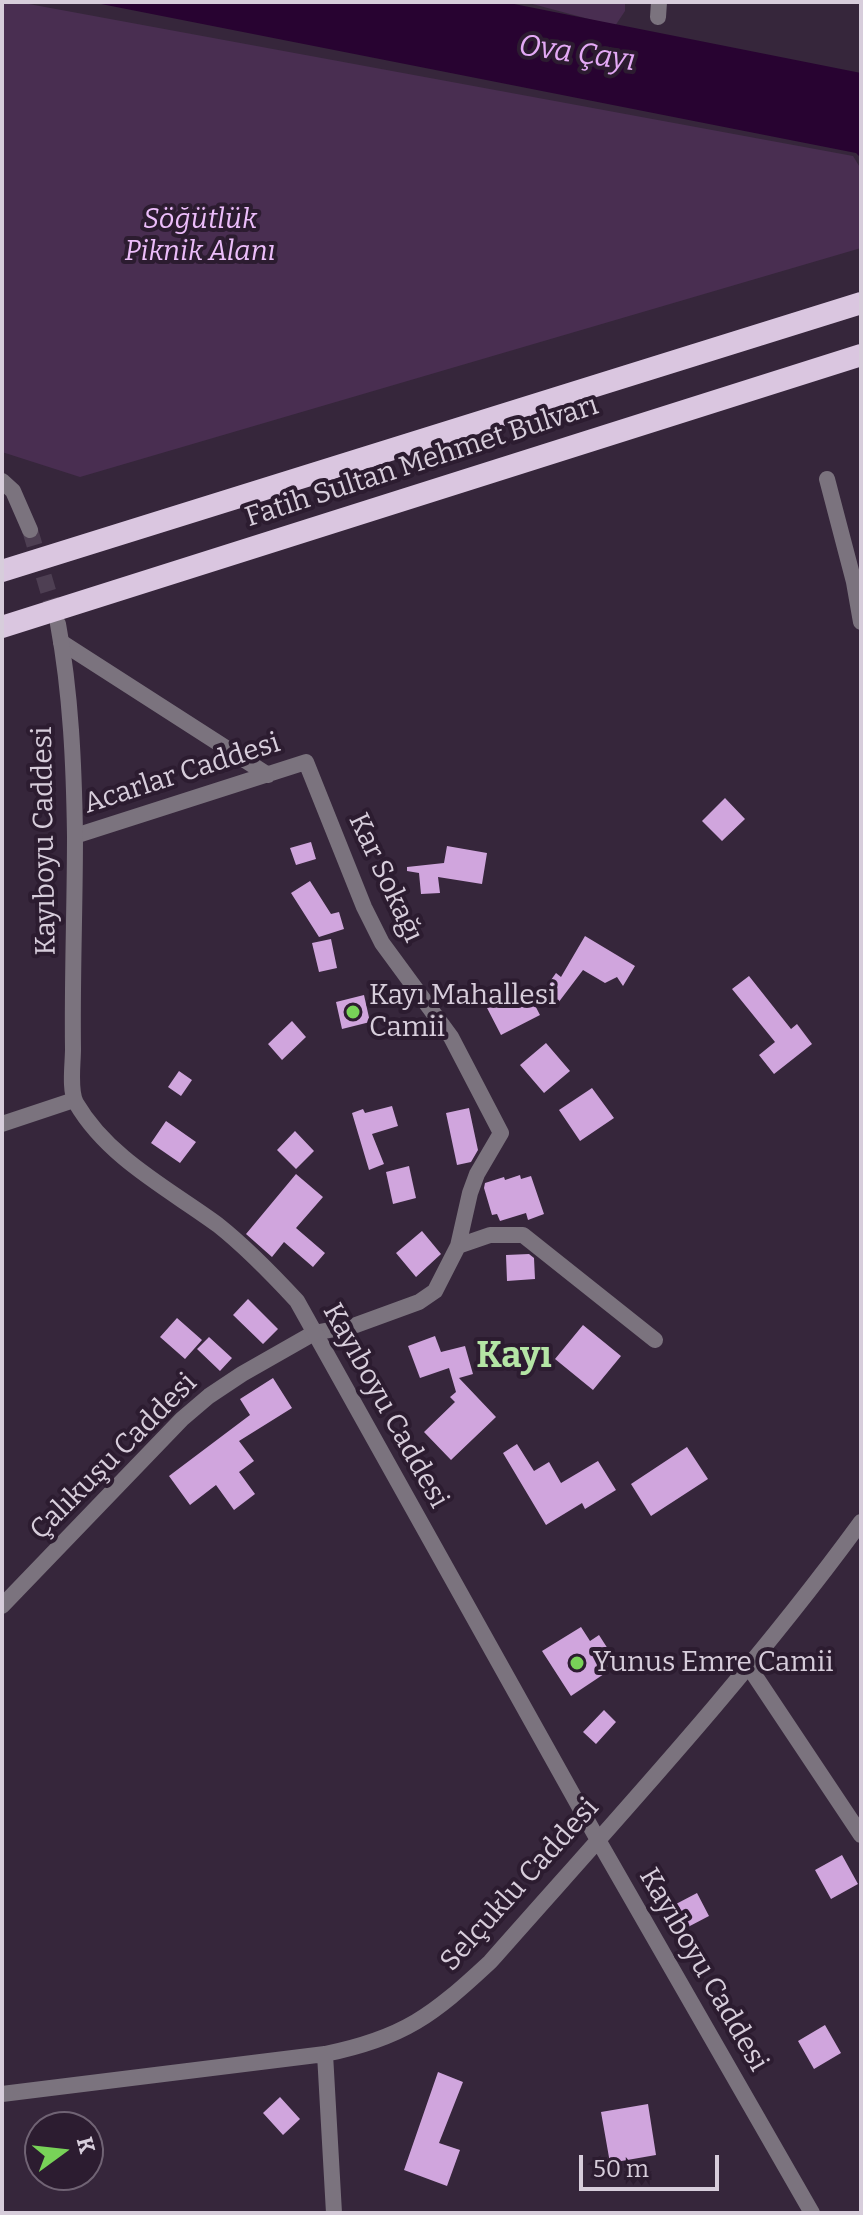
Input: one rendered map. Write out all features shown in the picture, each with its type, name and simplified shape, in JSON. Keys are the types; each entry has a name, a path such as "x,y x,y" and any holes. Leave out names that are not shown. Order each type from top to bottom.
{"highway":[{"name":"Fatih Sultan Mehmet Bulvarı","path":"2,571 861,303"},
{"name":"Fatih Sultan Mehmet Bulvarı","path":"2,627 861,355"}],"street":[{"path":"827,479 854,582 861,622"},
{"path":"2,481 13,491 30,530"},
{"name":"Kayıboyu Caddesi","path":"58,624 70,716 75,836 72,945 74,1100 95,1130 116,1150 220,1227 266,1266 297,1301 598,1840 812,2213"},
{"path":"61,642 268,775"},
{"name":"Acarlar Caddesi","path":"75,836 306,762"},
{"name":"Kar Sokağı","path":"306,762 364,907 382,943 451,1037 501,1133"},
{"path":"2,1124 74,1100"},
{"name":"Çalıkuşu Caddesi","path":"2,1606 182,1419 209,1396 314,1333 356,1325 419,1302 435,1291 458,1246 477,1174 501,1133"},
{"path":"458,1246 490,1235 523,1235 655,1340"},
{"name":"Selçuklu Caddesi","path":"2,2094 325,2054 395,2035 448,2002 490,1962 749,1667 861,1522"},
{"path":"749,1667 861,1835"},
{"path":"325,2054 334,2213"}],"green space":[{"name":"Söğütlük Piknik Alanı","path":"2,2 18,2 853,156 861,169 861,248 80,477 2,452"},
{"path":"525,2 625,2 625,11 615,26"}],"water":[{"name":"Ova Çayı","path":"91,2 504,2 861,73 861,158 856,153"}],"building":[{"path":"725,798 745,819 722,841 702,821"},
{"path":"311,842 316,859 296,865 290,848"},
{"path":"447,846 487,853 482,884 438,877 440,893 421,894 419,873 407,871 407,867 444,863"},
{"path":"310,881 331,914 339,912 344,929 319,937 291,893"},
{"path":"585,936 635,966 623,986 617,977 605,983 583,970 555,1007 547,1002 552,992 546,987 556,973 561,977"},
{"path":"331,939 337,968 319,972 312,943"},
{"path":"749,976 791,1029 797,1024 812,1044 774,1074 759,1055 775,1042 732,989"},
{"path":"525,986 540,1015 501,1035 486,1006"},
{"name":"Kayı Mahallesi Camii","path":"364,995 370,1022 342,1029 336,1002"},
{"path":"292,1021 306,1037 282,1060 268,1044"},
{"path":"546,1043 570,1071 544,1093 520,1065"},
{"path":"179,1071 192,1080 181,1096 168,1087"},
{"path":"592,1088 614,1118 580,1141 559,1110"},
{"path":"392,1106 398,1126 372,1134 384,1164 369,1170 352,1113"},
{"path":"469,1108 478,1150 471,1162 457,1165 446,1113"},
{"path":"166,1121 196,1142 180,1163 151,1143"},
{"path":"295,1131 314,1151 296,1169 277,1150"},
{"path":"409,1166 416,1198 393,1204 386,1172"},
{"path":"296,1174 323,1197 296,1228 325,1253 313,1267 284,1242 272,1257 246,1234"},
{"path":"520,1175 521,1179 531,1176 544,1214 528,1220 526,1213 500,1221 497,1214 492,1215 485,1183"},
{"path":"422,1231 441,1254 416,1277 396,1253"},
{"path":"529,1254 534,1258 535,1279 507,1281 506,1255"},
{"path":"248,1299 278,1329 263,1344 233,1315"},
{"path":"177,1318 202,1340 185,1359 160,1337"},
{"path":"583,1325 621,1356 593,1390 555,1359"},
{"path":"435,1336 441,1352 465,1346 473,1374 459,1378 496,1417 451,1460 424,1432 455,1402 450,1397 456,1392 449,1368 420,1378 408,1346"},
{"path":"209,1337 232,1358 220,1371 197,1349"},
{"path":"273,1378 292,1408 239,1441 254,1461 239,1472 255,1494 234,1510 216,1485 190,1505 169,1476 250,1415 240,1399"},
{"path":"517,1444 534,1471 549,1462 561,1483 598,1461 616,1490 585,1509 582,1503 546,1525 503,1453"},
{"path":"687,1447 708,1479 651,1516 631,1484"},
{"name":"Yunus Emre Camii","path":"581,1627 590,1641 599,1635 608,1649 600,1655 610,1670 571,1696 542,1651"},
{"path":"604,1710 616,1722 596,1744 583,1732"},
{"path":"842,1855 858,1884 831,1899 815,1870"},
{"path":"697,1893 709,1916 688,1927 676,1904"},
{"path":"825,2025 841,2053 814,2069 798,2041"},
{"path":"438,2072 463,2082 439,2143 460,2150 447,2186 404,2170"},
{"path":"280,2097 300,2119 283,2135 263,2113"},
{"path":"648,2104 656,2155 610,2163 601,2112"}],"tunnel":[{"path":"30,530 57,621"}],"place":[{"name":"Kayı Mahallesi Camii","path":"353,1012"},
{"name":"Yunus Emre Camii","path":"577,1663"}],"district":[{"name":"Kayı","path":"514,1357"}]}
